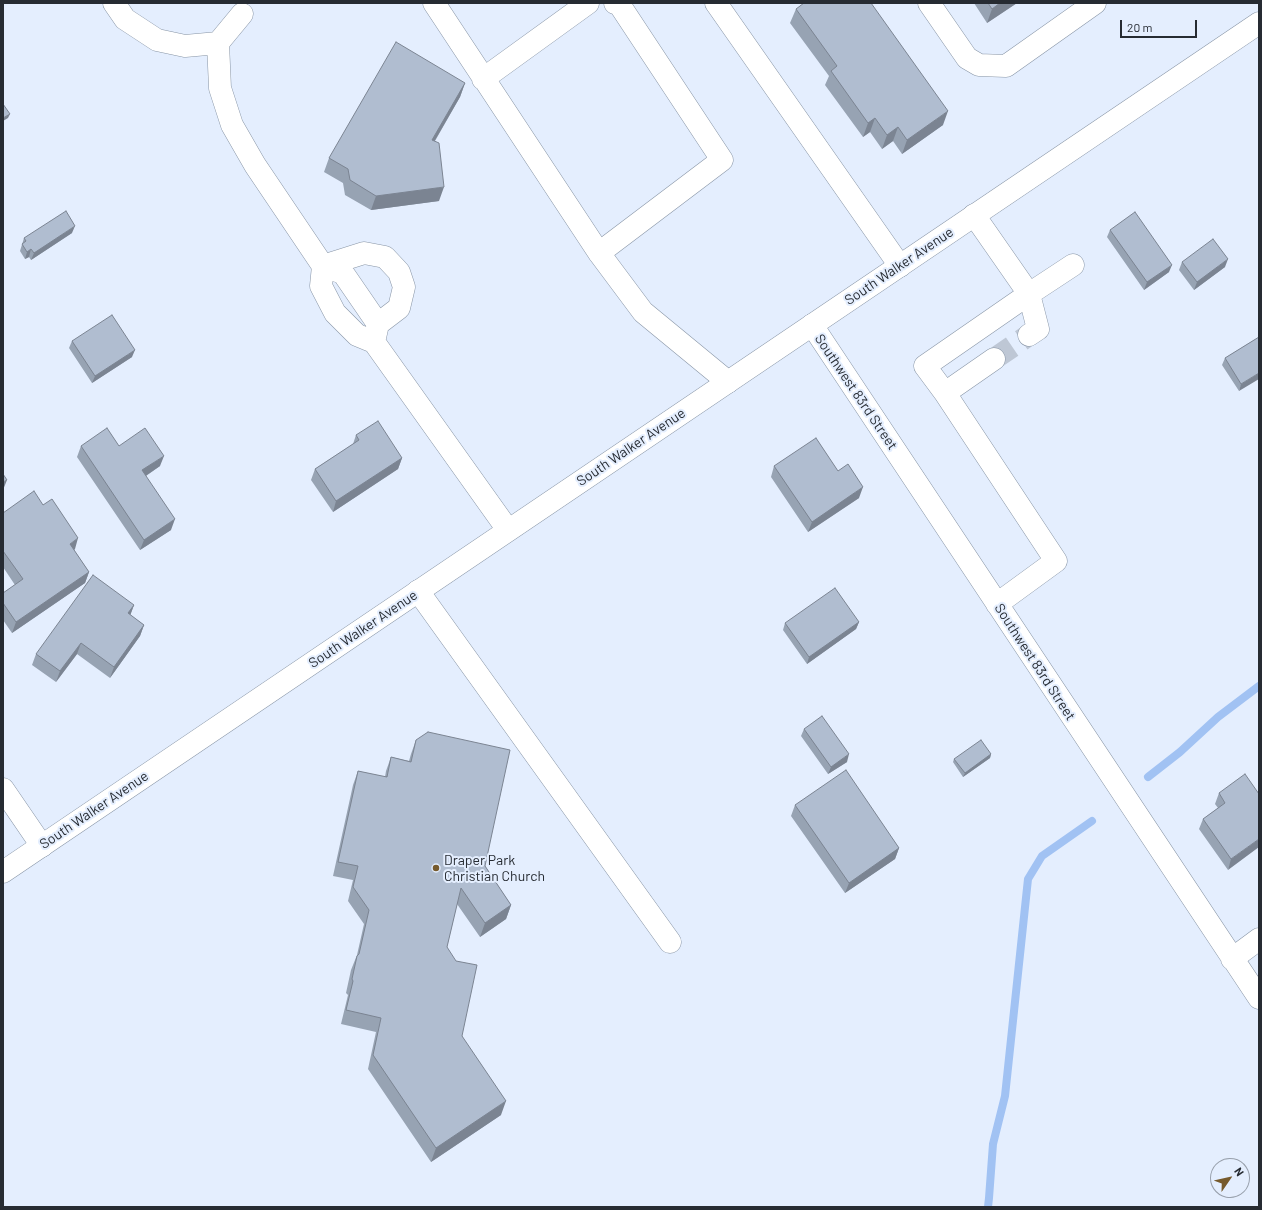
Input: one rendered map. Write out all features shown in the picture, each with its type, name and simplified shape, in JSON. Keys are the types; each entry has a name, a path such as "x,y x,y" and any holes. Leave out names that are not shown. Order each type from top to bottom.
{"main road":[{"path":"114,3 125,19 157,40 185,46 218,43"},
{"path":"434,3 599,253 643,312 728,382"},
{"path":"483,78 588,3"},
{"path":"599,253 722,160 619,4 615,3"},
{"path":"716,3 900,266"},
{"path":"929,3 966,58 979,66 1006,66 1095,3"},
{"path":"242,14 218,43 220,88 232,125 255,165 323,266 344,273 376,333 508,530"},
{"name":"South Walker Avenue","path":"3,872 1259,23"},
{"path":"974,215 1029,294 1038,329 1029,335"},
{"path":"364,253 385,257 399,272 404,287 399,308 376,333 357,335 335,313 321,286 323,266 364,253"},
{"path":"997,604 1056,561 945,393 925,366 1073,265"},
{"name":"Southwest 83rd Street","path":"812,325 1259,998"},
{"path":"945,393 994,359"},
{"path":"418,591 670,942"},
{"path":"3,789 42,846"},
{"path":"1232,959 1259,939"}],"building":[{"path":"804,3 871,3 948,111 907,140 898,127 887,135 875,118 868,123 831,71 837,66 796,9"},
{"path":"988,3 1000,3 992,9"},
{"path":"396,42 465,83 432,140 439,143 444,187 376,196 350,180 348,169 329,158"},
{"path":"3,104 10,114 3,118"},
{"path":"66,211 75,226 34,253 31,249 27,252 22,244 26,241 24,238"},
{"path":"1135,212 1172,265 1147,282 1110,230"},
{"path":"1213,239 1228,259 1197,282 1182,262"},
{"path":"112,315 135,350 95,376 72,341"},
{"path":"1259,337 1259,373 1241,384 1225,358"},
{"path":"378,421 402,458 336,501 315,469 359,440 356,435"},
{"path":"107,428 119,446 145,428 164,456 142,470 175,519 144,540 81,446"},
{"path":"816,438 838,471 848,464 863,487 812,522 774,466"},
{"path":"3,474 7,480 3,482"},
{"path":"34,491 43,505 52,499 78,538 70,544 89,572 16,622 3,603 3,593 23,579 3,551 3,513"},
{"path":"93,575 134,605 128,613 144,625 114,667 81,643 60,671 36,654"},
{"path":"835,588 859,622 809,657 785,623"},
{"path":"822,716 849,754 831,767 804,729"},
{"path":"428,732 510,750 485,866 511,905 485,923 461,888 447,947 456,961 477,965 462,1036 506,1101 436,1148 373,1055 381,1018 346,1010 357,956 359,954 369,910 353,887 358,866 338,862 358,771 387,777 391,757 411,762 416,740"},
{"path":"981,740 991,754 965,773 954,759"},
{"path":"846,770 899,848 849,883 795,805"},
{"path":"1245,774 1259,794 1259,839 1231,859 1203,819 1225,803 1219,793"}],"waterway":[{"path":"1148,777 1180,752 1218,717 1259,686"},
{"path":"988,1207 993,1144 1005,1096 1028,879 1042,856 1092,821"}],"tunnel":[{"path":"994,359 1029,335"}],"place":[{"name":"Draper Park Christian Church","path":"436,868"}]}
